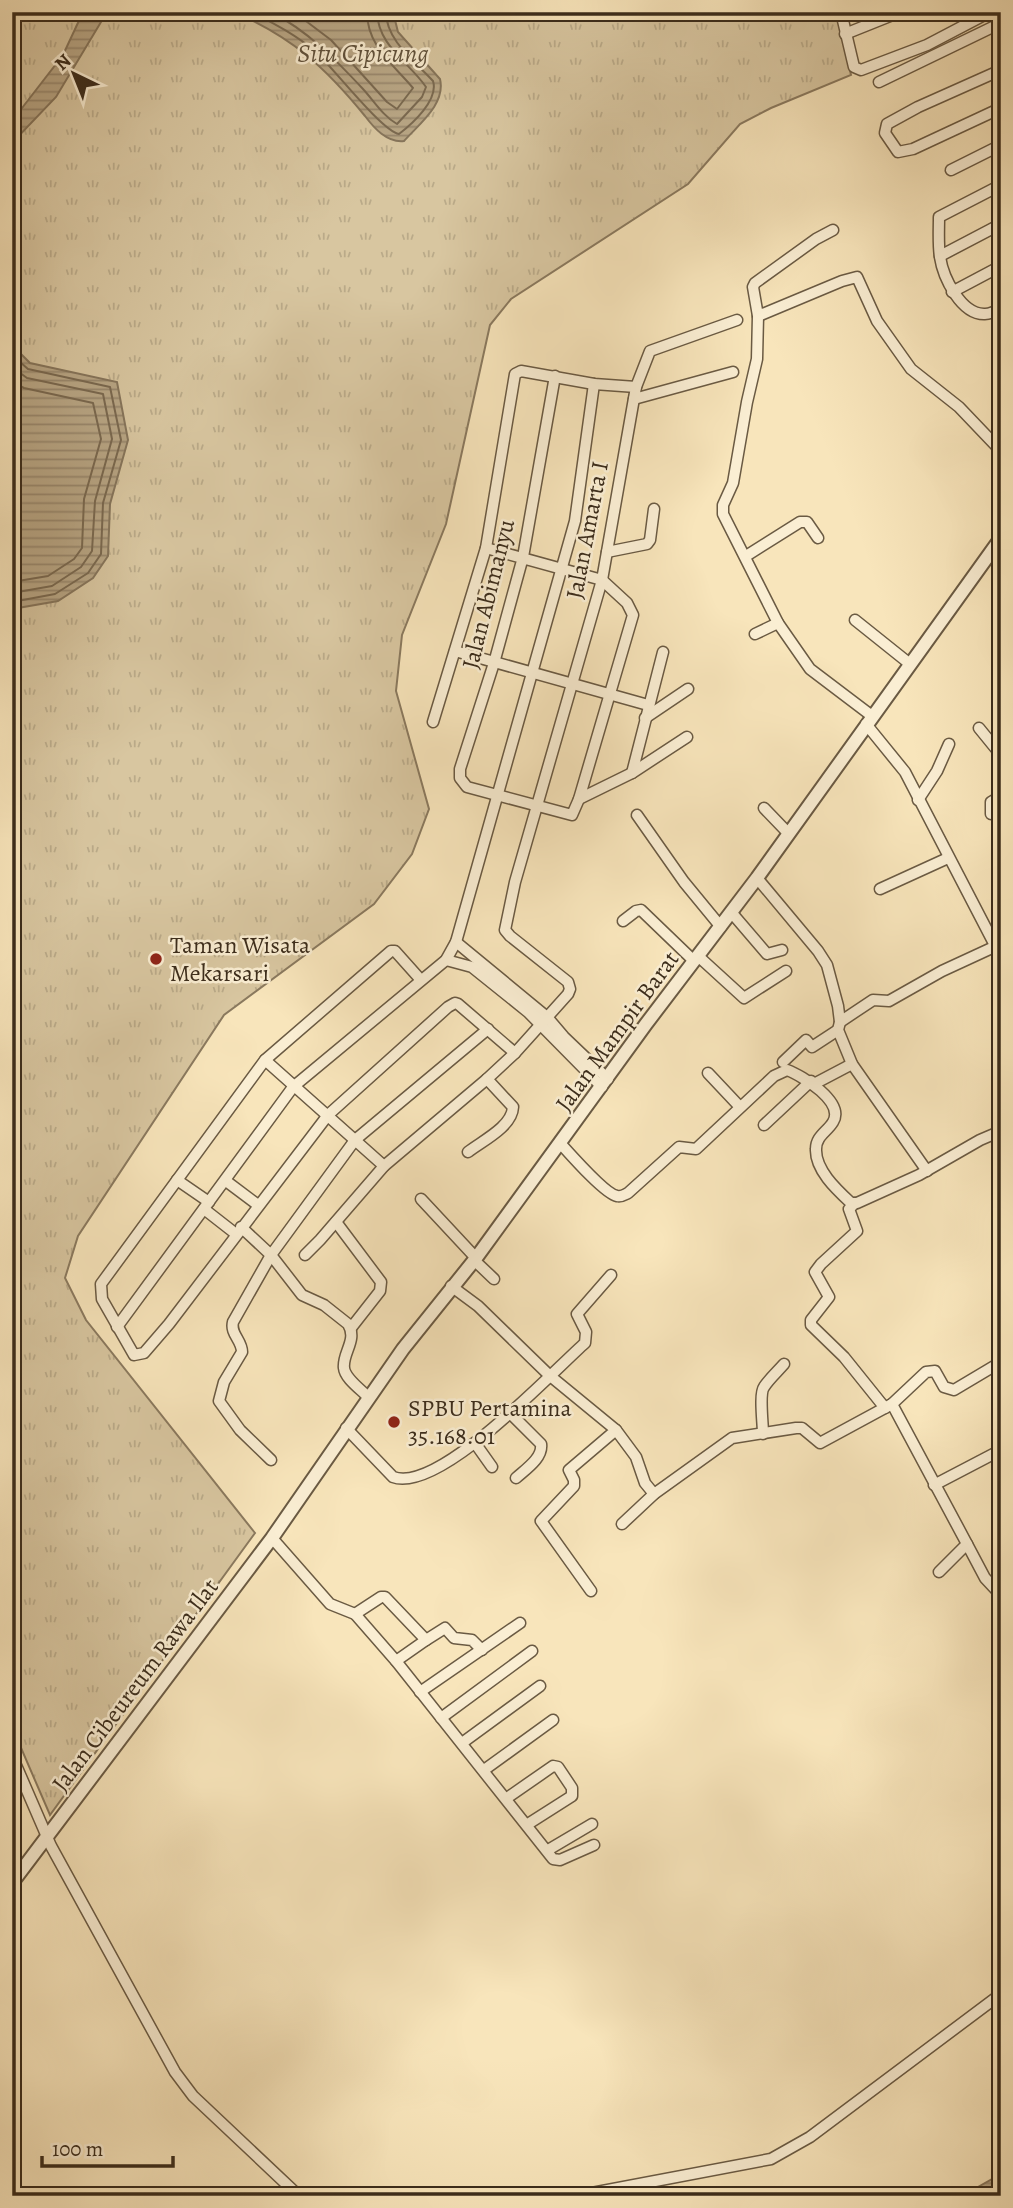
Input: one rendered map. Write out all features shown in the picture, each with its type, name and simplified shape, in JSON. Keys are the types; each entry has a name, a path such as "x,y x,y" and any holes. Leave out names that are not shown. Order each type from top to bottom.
{"street":[{"path":"841,12 854,67 861,70 927,44 990,12"},
{"path":"845,34 900,12"},
{"path":"879,82 1001,23"},
{"path":"1001,70 918,107 887,124 884,129 898,152 913,149 1001,108"},
{"path":"951,170 1001,145"},
{"path":"1001,185 939,217 940,256 952,292 965,305 981,314 990,314 1001,308"},
{"path":"940,256 1001,224"},
{"path":"833,230 816,239 755,283 758,316 757,359 733,484 723,505 726,520 778,623 810,669 869,720 905,772 1001,957"},
{"path":"952,292 1001,266"},
{"path":"758,316 857,277 877,321 911,369 959,407 1001,451"},
{"name":"Jalan Amarta I","path":"544,1020 568,994 568,982 505,930 515,882 602,580 636,387 650,351 737,320"},
{"path":"433,722 486,548 515,374 521,371 594,384 636,387"},
{"path":"634,399 733,372"},
{"name":"Jalan Abimanyu","path":"496,796 467,787 460,778 460,769 494,663 523,557 555,376"},
{"path":"117,1327 293,1087 446,960 456,942 575,521 594,384"},
{"path":"607,552 647,544 650,540 654,509"},
{"path":"746,555 800,522 807,522 818,538"},
{"name":"Jalan Mampir Barat","path":"268,1542 403,1349 475,1259 757,878 1001,538"},
{"path":"486,548 602,580 627,603 633,615 572,815 496,796"},
{"path":"855,620 910,664"},
{"path":"755,634 778,623"},
{"path":"455,651 648,705"},
{"path":"632,773 663,652"},
{"path":"645,719 688,689"},
{"path":"979,728 1001,755"},
{"path":"579,799 632,773 687,737"},
{"path":"918,800 937,771 949,744"},
{"path":"991,814 991,802 1001,796"},
{"path":"764,808 789,834"},
{"path":"637,815 684,882 720,927"},
{"path":"880,890 948,858"},
{"path":"757,878 827,965 839,1026 852,1065 927,1171"},
{"path":"623,921 641,910 744,998 786,971"},
{"path":"731,912 767,954 782,950"},
{"path":"456,942 474,963 544,1020 605,1083"},
{"path":"783,1062 806,1041 813,1047 873,1000 888,1001 942,971 994,947"},
{"path":"420,979 396,951 391,951 265,1060 100,1284 102,1299 134,1354 144,1353 169,1324 328,1115 452,1004 458,1004 515,1052"},
{"path":"446,960 474,963"},
{"path":"305,1255 384,1166 487,1079 544,1020"},
{"path":"271,1460 240,1430 219,1401 225,1382 242,1352 233,1331 233,1322 271,1255 355,1140 488,1029"},
{"path":"265,1060 384,1166"},
{"path":"764,1125 812,1083 852,1065"},
{"path":"560,1143 601,1185 615,1196 621,1197 628,1194 679,1147 696,1149 774,1076 787,1070 812,1083 835,1108 832,1124 821,1134 816,1149 818,1161 834,1188 851,1203 855,1203"},
{"path":"708,1073 740,1107"},
{"path":"468,1152 496,1131 513,1113 513,1107 487,1079"},
{"path":"999,1593 985,1578 957,1523 889,1406 811,1325 811,1320 829,1297 816,1272 821,1264 857,1231 849,1209 855,1203 927,1171 1001,1131"},
{"path":"177,1180 271,1255 302,1295 324,1305 351,1328"},
{"path":"226,1181 258,1205"},
{"path":"421,1199 494,1279"},
{"path":"337,1222 382,1287 351,1328 351,1340 343,1367 347,1376 369,1398"},
{"path":"346,1428 393,1477 401,1480 422,1475 475,1443 512,1415 549,1375 585,1343 586,1332 577,1314 611,1275"},
{"path":"451,1286 478,1306 549,1375 616,1430 636,1457 645,1483 654,1494"},
{"path":"622,1524 654,1494 732,1438 796,1428 802,1429 820,1443 889,1406 930,1370 934,1371 944,1387 954,1390 1001,1362"},
{"path":"764,1434 764,1407 760,1395 763,1387 784,1364"},
{"path":"512,1415 541,1444 542,1450 539,1457 516,1478"},
{"path":"591,1591 541,1521 573,1486 574,1480 569,1470 616,1430"},
{"path":"475,1443 492,1467"},
{"path":"934,1485 1001,1450"},
{"path":"268,1542 330,1604 355,1614 397,1661 553,1859 560,1860 594,1845"},
{"name":"Jalan Cibeureum Rawa Ilat","path":"12,1883 52,1846 268,1542"},
{"path":"939,1572 967,1544"},
{"path":"355,1614 381,1597 386,1597 426,1640"},
{"path":"421,1692 520,1623"},
{"path":"397,1661 446,1628 454,1638 472,1640 482,1650"},
{"path":"441,1718 532,1651"},
{"path":"462,1743 540,1686"},
{"path":"484,1770 553,1720"},
{"path":"12,1756 52,1846 175,2072 193,2096 299,2196"},
{"path":"506,1798 553,1766 558,1767 572,1788 572,1796 528,1824"},
{"path":"548,1850 592,1824"},
{"path":"576,2196 771,2159 810,2137 1001,1994"}],"green space":[{"name":"Taman Wisata Mekarsari","path":"12,12 837,12 851,75 771,108 740,124 688,184 511,299 490,325 446,524 402,635 396,691 429,809 412,854 374,904 224,1015 78,1236 65,1278 86,1320 255,1533 50,1815 12,1727"}],"water":[{"path":"83,12 107,12 56,97 12,143 12,121 63,55"},
{"name":"Situ Cipicung","path":"234,12 393,12 398,32 440,79 439,97 430,113 404,141 392,140 377,130 336,83 306,55 273,32"},
{"path":"12,345 30,363 117,382 128,440 110,504 108,556 93,578 58,601 12,609"},
{"path":"1001,2174 1001,2196 968,2196 978,2187"}],"place":[{"name":"Taman Wisata Mekarsari","path":"156,959"},
{"name":"SPBU Pertamina 35.168.01","path":"394,1422"}]}
